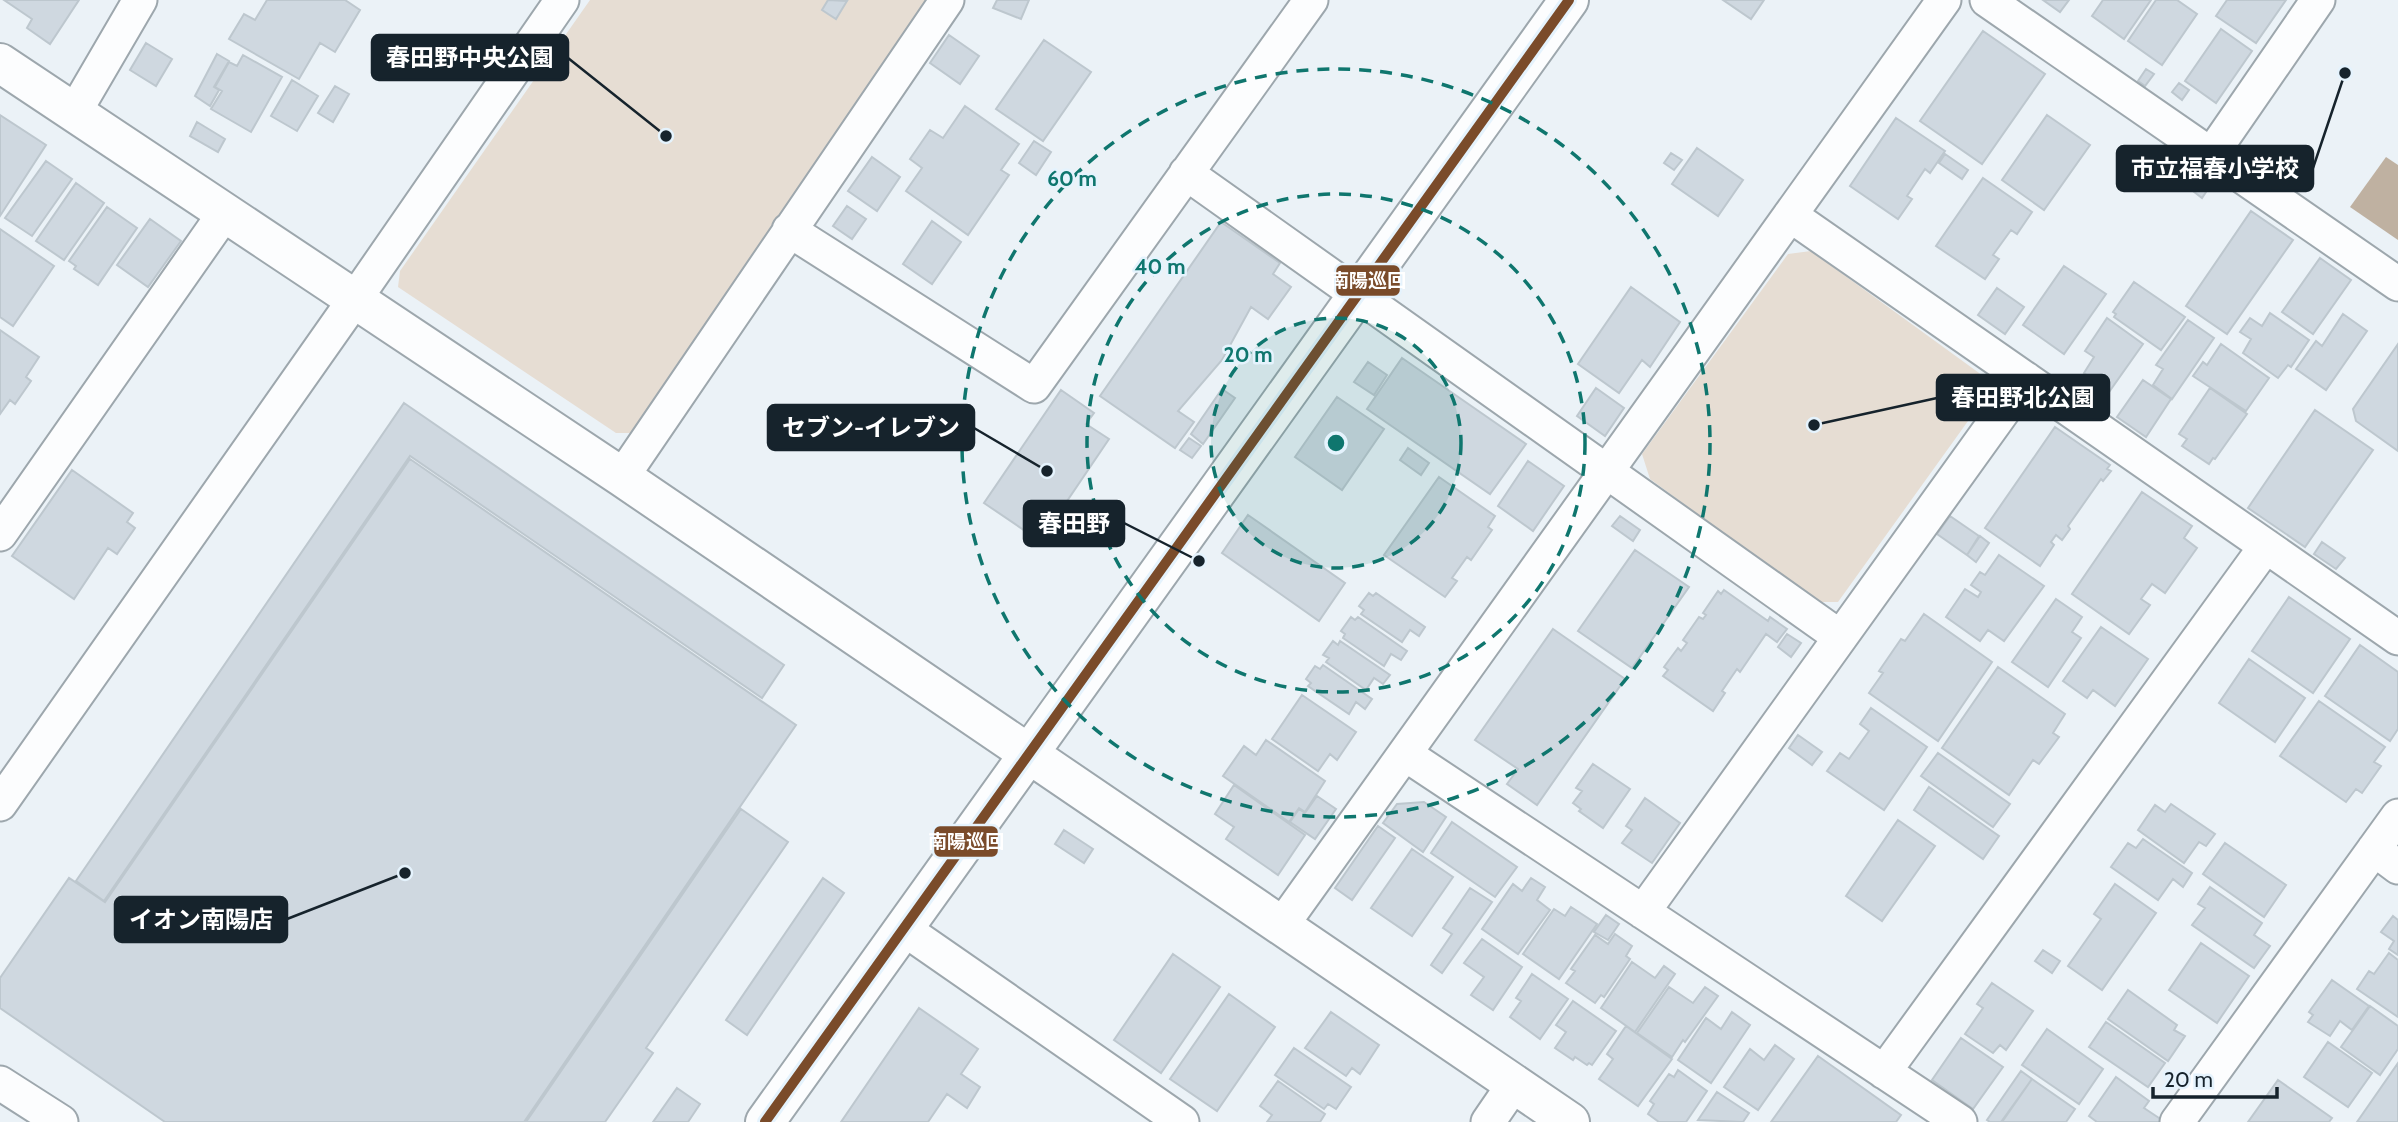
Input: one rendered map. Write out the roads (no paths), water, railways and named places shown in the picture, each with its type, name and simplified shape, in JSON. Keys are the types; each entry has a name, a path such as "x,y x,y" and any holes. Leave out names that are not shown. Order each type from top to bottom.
{"street":[{"path":"74,113 140,0"},
{"path":"0,804 562,0"},
{"path":"622,477 947,0"},
{"path":"789,230 1034,386 1311,0"},
{"path":"765,1122 1569,0"},
{"path":"1282,925 1944,0"},
{"path":"1987,0 2398,284"},
{"path":"2211,155 2318,0"},
{"path":"0,63 223,214 622,477 1570,1122"},
{"path":"1186,173 1840,637"},
{"path":"0,534 223,214"},
{"path":"1790,215 2398,638"},
{"path":"1643,912 2026,379"},
{"path":"1884,1072 2266,546"},
{"path":"1405,754 1960,1122"},
{"path":"2177,1122 2386,858 2398,816"},
{"path":"904,929 1146,1112 1182,1122"},
{"path":"0,1083 61,1122"},
{"path":"1488,1122 1514,1084"}],"place":[{"name":"市立福春小学校","path":"2345,73"},
{"name":"春田野中央公園","path":"666,136"},
{"name":"春田野北公園","path":"1814,425"},
{"name":"セブン-イレブン","path":"1047,471"},
{"name":"春田野","path":"1199,561"},
{"name":"イオン南陽店","path":"405,873"}]}
